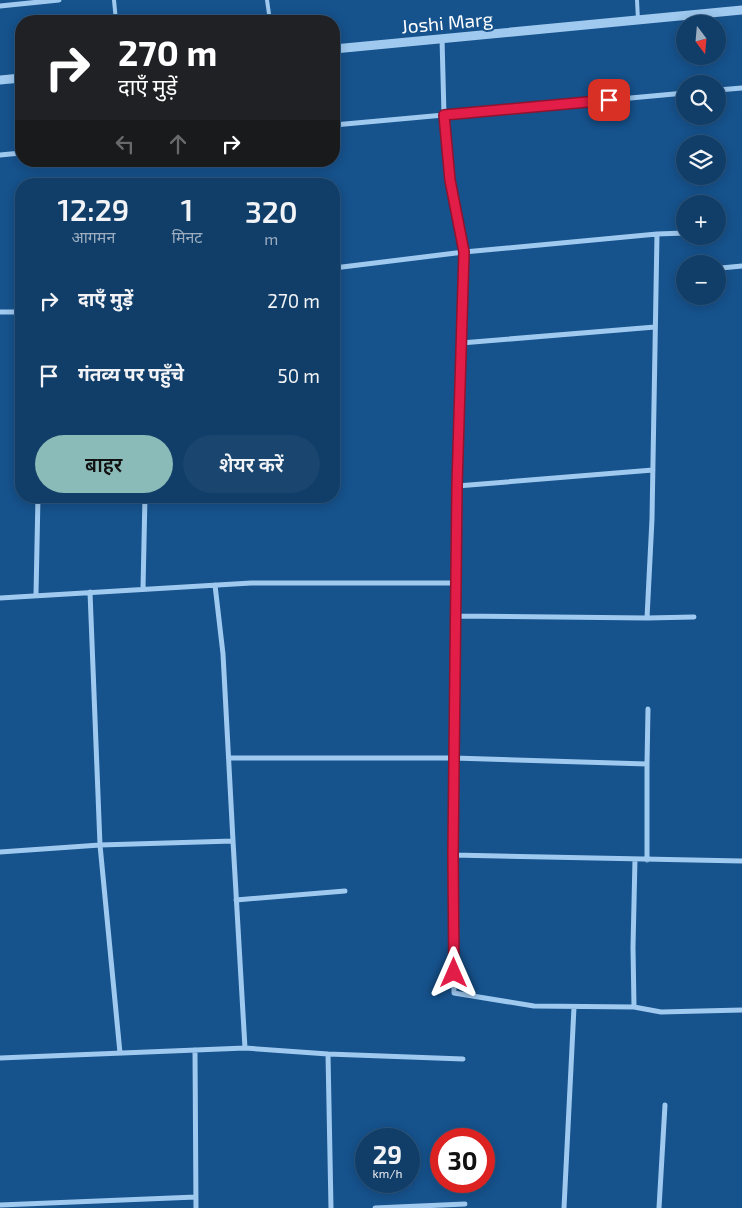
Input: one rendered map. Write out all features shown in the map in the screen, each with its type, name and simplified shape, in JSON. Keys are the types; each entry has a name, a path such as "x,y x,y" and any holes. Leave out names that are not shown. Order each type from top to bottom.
{"street":[{"path":"0,6 59,0"},
{"name":"Joshi Marg","path":"340,47 742,10"},
{"path":"442,38 444,115 450,180 464,252 457,486 453,855 454,993 534,1006 634,1007 661,1012 742,1010"},
{"path":"0,80 15,79"},
{"path":"726,89 742,88"},
{"path":"340,124 676,94"},
{"path":"0,155 15,154"},
{"path":"340,267 464,252 676,233"},
{"path":"647,618 653,470 657,234"},
{"path":"726,267 742,266"},
{"path":"0,312 15,312"},
{"path":"461,343 656,328"},
{"path":"457,486 653,470"},
{"path":"36,595 38,503"},
{"path":"144,589 145,503"},
{"path":"0,598 251,583 456,582"},
{"path":"215,585 223,654 245,1048"},
{"path":"90,592 100,844 120,1053"},
{"path":"456,616 694,617"},
{"path":"647,860 648,709"},
{"path":"229,758 454,758 647,764"},
{"path":"0,852 100,844 233,841"},
{"path":"453,855 742,861"},
{"path":"634,1007 635,859"},
{"path":"236,900 345,891"},
{"path":"564,1208 574,1006"},
{"path":"0,1058 245,1048 328,1054 463,1059"},
{"path":"195,1050 196,1208"},
{"path":"328,1054 331,1208"},
{"path":"658,1208 665,1105"},
{"path":"0,1205 37,1206 196,1197"},
{"path":"374,1208 439,1207 465,1204"}],"lane":[{"path":"114,0 115,15"},
{"path":"267,0 269,15"},
{"path":"637,0 638,20"}],"route":[{"path":"454,973 453,855 457,486 464,252 450,180 444,115 609,100"}]}
